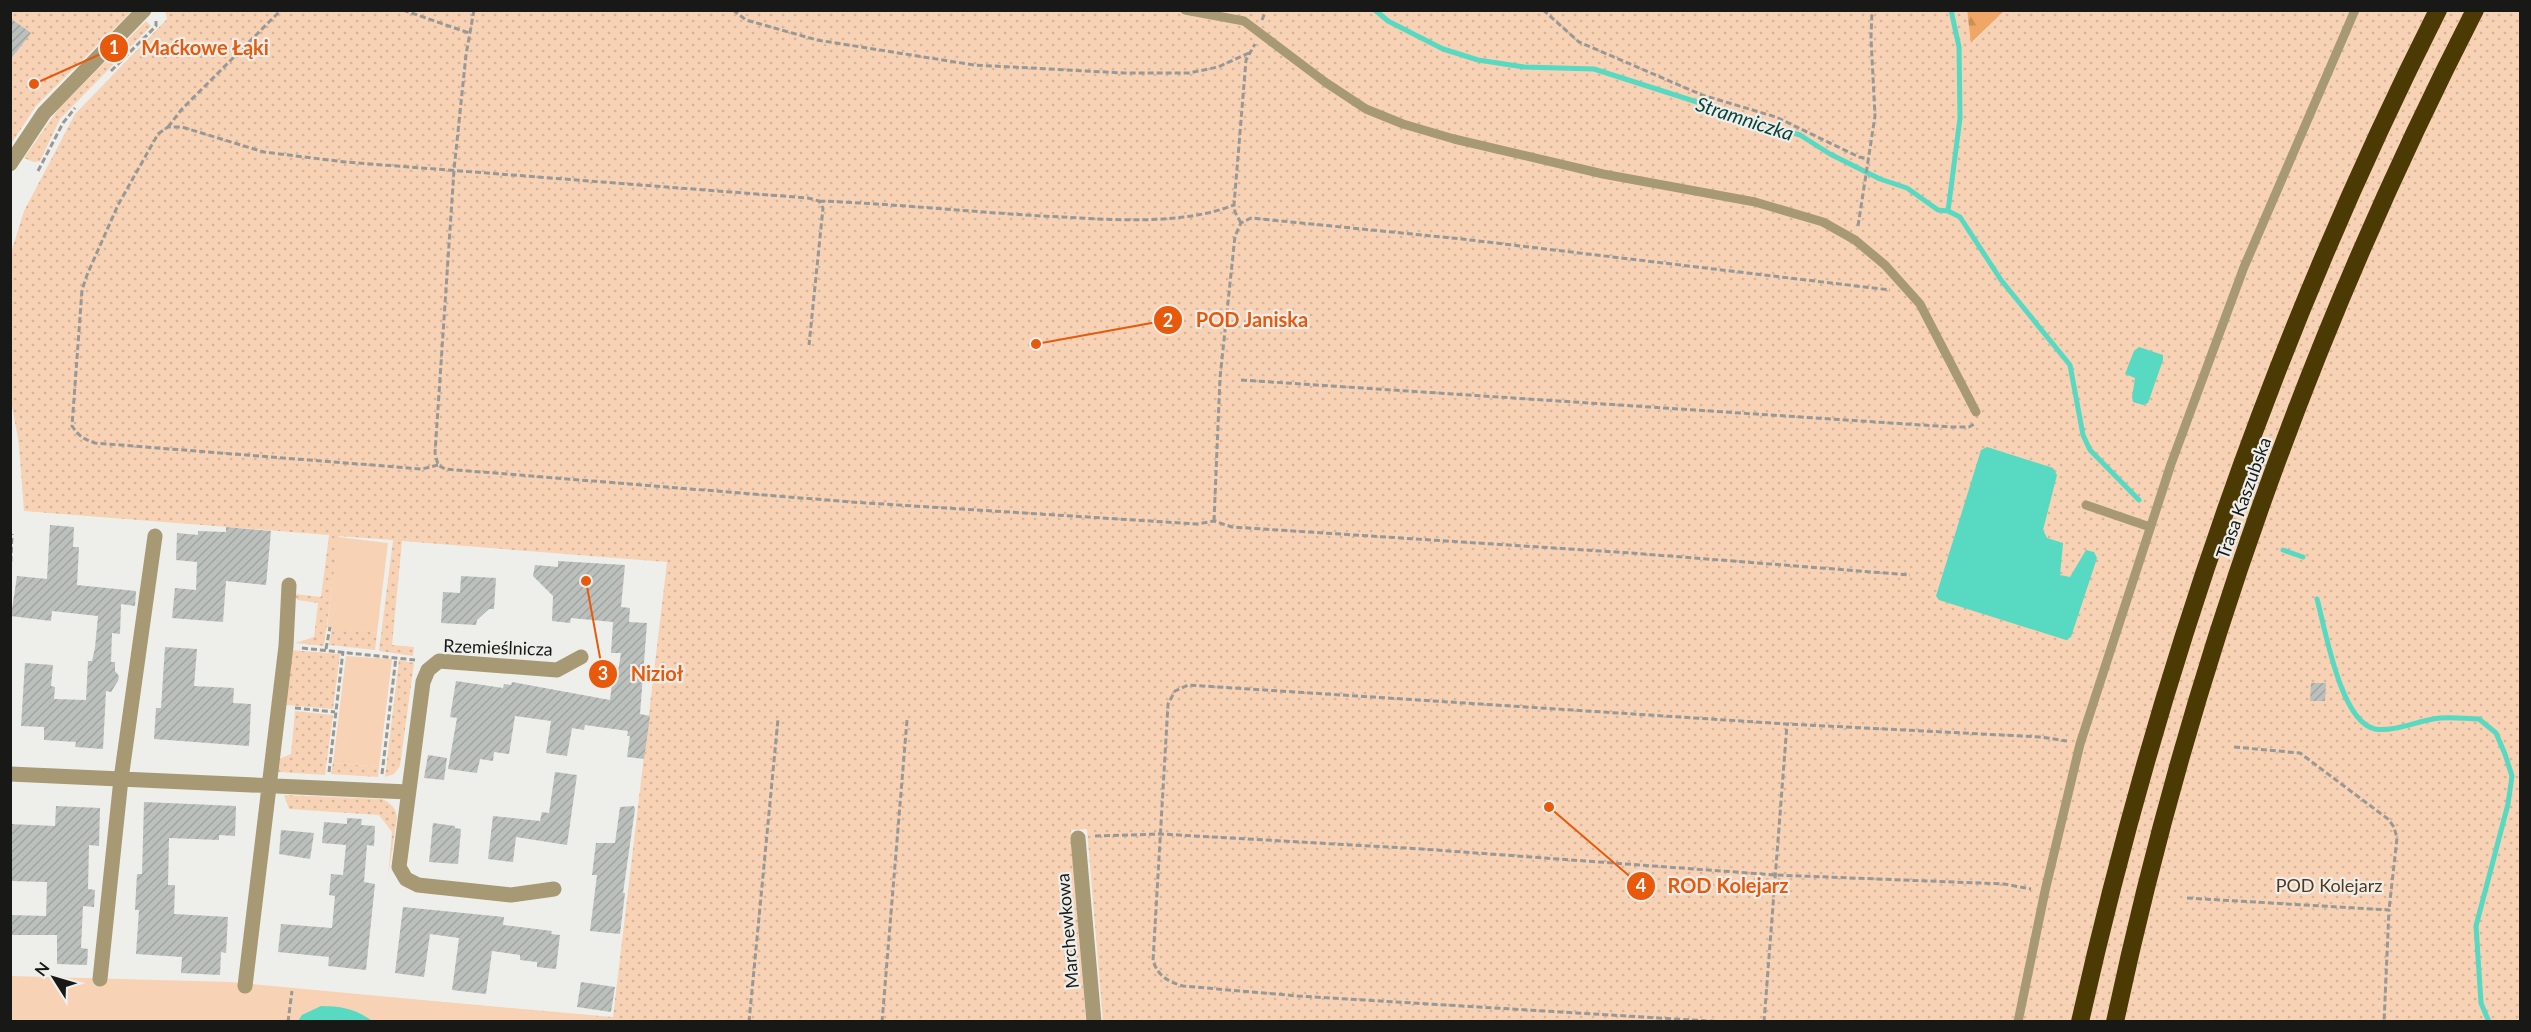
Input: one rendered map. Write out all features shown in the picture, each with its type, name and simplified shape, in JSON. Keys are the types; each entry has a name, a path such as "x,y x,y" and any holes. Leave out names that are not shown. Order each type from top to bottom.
{"highway":[{"name":"Trasa Kaszubska","path":"2080,1022 2106,908 2149,744 2226,504 2276,369 2333,233 2389,107 2438,10"},
{"name":"Trasa Kaszubska","path":"2115,1022 2149,872 2180,758 2254,526 2307,383 2352,272 2475,10"}],"street":[{"path":"10,164 44,113 150,13"},
{"path":"100,979 122,779 154,536"},
{"path":"245,986 286,646 290,585"},
{"name":"Rzemieślnicza","path":"554,889 511,895 411,883 399,867 423,682 428,670 439,661 557,670 581,657"},
{"path":"10,774 408,792"},
{"name":"Marchewkowa","path":"1078,838 1094,1022"}],"lane":[{"path":"1185,10 1244,21 1263,33 1325,82 1366,109 1403,124 1454,139 1603,174 1755,202 1823,222 1855,240 1885,265 1920,304 1976,412"},
{"path":"2018,1022 2045,891 2080,744 2150,527 2244,267 2355,10"},
{"path":"2086,505 2150,527"}],"path":[{"path":"281,10 182,109 168,128 158,134 148,148 96,251 82,290 72,426 83,439 95,443 422,469 438,465 445,469 567,480 851,502 1197,524 1214,521 1232,527 1631,553 1910,575"},
{"path":"403,10 469,33"},
{"path":"438,465 435,453 454,170 469,33 474,10"},
{"path":"733,10 746,20 817,40 974,65 1124,73 1189,73 1218,67 1249,53"},
{"path":"1543,10 1579,42 1702,95 1776,117 1859,157 1869,159"},
{"path":"1855,240 1861,218 1875,116 1872,10"},
{"path":"107,75 156,26 150,13"},
{"path":"1241,223 1235,213 1234,205 1243,84 1246,60 1263,33"},
{"path":"38,171 63,123 77,105"},
{"path":"168,128 182,127 228,142 288,155 345,162 963,212 1120,220 1211,214 1234,205"},
{"path":"809,345 823,208 819,201"},
{"path":"1214,521 1220,378 1235,236 1241,223 1251,218 1314,223 1876,290 1893,290 1903,285"},
{"path":"1241,380 1952,427 1969,427 1977,422 1976,412"},
{"path":"10,580 11,535"},
{"path":"326,649 330,627"},
{"path":"286,646 417,660 428,670"},
{"path":"328,778 343,651"},
{"path":"381,780 396,657"},
{"path":"1725,1022 1298,996 1183,986 1168,982 1158,974 1153,961 1168,704 1175,691 1188,685 1787,724 2041,737 2080,744"},
{"path":"278,706 336,712"},
{"path":"749,1022 778,719"},
{"path":"882,1022 907,720"},
{"path":"1764,1022 1787,724"},
{"path":"2234,747 2300,753 2388,819 2394,827 2397,838 2389,910 2384,1022"},
{"path":"1078,838 1109,834 1161,834 1434,850 1776,875 2004,884 2045,891"},
{"path":"2187,898 2389,910"},
{"path":"288,1022 292,991"}],"green space":[{"name":"POD Kolejarz","path":"1967,10 1972,43 2004,11 2520,11 2520,1021 1103,1021 1087,829 1071,830 1086,1021 402,1021 385,997 613,1017 667,562 402,541 392,645 414,647 413,656 379,651 393,540 339,536 324,646 295,643 314,637 318,603 297,600 295,594 321,597 329,535 24,511 19,445 11,400 10,256 24,211 75,114 167,19 165,11"},
{"path":"1967,10 2004,10 2004,11 1971,43"},
{"path":"11,11 132,11 36,106 11,144"},
{"path":"146,21 151,26 60,119 40,161 34,162 24,158 59,108"},
{"path":"338,537 388,543 377,633 327,627"},
{"path":"332,627 377,633 375,650 329,645"},
{"path":"291,650 340,654 333,709 286,705"},
{"path":"346,656 392,659 379,767 333,763"},
{"path":"399,660 414,663 400,766 394,774 385,777"},
{"path":"295,711 333,715 325,775 279,772 277,769 279,759 291,754"},
{"path":"333,763 379,767 378,777 331,774"},
{"path":"284,795 382,799 390,804 396,811 397,818 388,877 392,832 379,815 289,809"},
{"path":"11,976 231,982 613,1018 613,1022 11,1022"}],"shaded area":[{"path":"2139,347 2163,355 2148,403 2143,405 2133,402 2135,378 2125,374 2134,351"},
{"path":"1987,447 2053,468 2057,475 2043,530 2047,538 2063,543 2060,575 2070,577 2086,550 2094,552 2097,558 2071,637 2066,640 1939,600 1936,596 1981,450"},
{"path":"321,1006 348,1009 372,1021 298,1021 302,1015"}],"building":[{"path":"10,18 31,33 10,60"},
{"path":"50,525 74,527 73,547 79,547 77,585 136,591 135,606 121,604 120,634 112,633 111,662 115,662 115,671 119,676 111,692 106,691 103,749 75,747 76,742 44,740 44,727 21,726 25,663 53,665 51,686 55,687 54,699 86,700 88,661 92,661 95,648 98,616 52,611 51,621 11,616 17,576 47,579"},
{"path":"226,527 271,531 266,585 226,581 223,622 172,618 175,588 196,590 197,562 176,560 177,533 198,535 198,531 226,532"},
{"path":"558,561 625,565 621,607 630,608 629,622 647,623 640,714 650,716 644,759 627,757 630,736 627,736 628,731 585,725 584,730 572,728 567,756 546,753 551,721 515,716 509,754 494,752 493,761 480,759 477,773 448,769 457,718 450,717 456,681 503,688 504,684 511,685 512,682 610,700 612,684 616,684 621,653 611,653 613,622 571,618 570,623 552,621 553,596 533,576 535,565 558,567"},
{"path":"461,576 496,578 494,609 489,609 477,620 476,625 441,623 443,592 460,593"},
{"path":"165,647 197,649 194,686 234,688 233,703 251,704 249,746 154,739 156,708 161,708"},
{"path":"2311,683 2326,683 2325,701 2310,701"},
{"path":"428,755 447,758 444,780 424,778"},
{"path":"555,772 577,775 567,845 516,837 513,862 488,859 493,816 540,821 542,812 549,813"},
{"path":"144,802 236,806 235,836 219,835 219,840 169,838 168,885 175,885 174,914 228,917 226,953 221,952 220,975 181,973 182,957 136,954 139,910 135,910 137,874 142,874"},
{"path":"56,806 100,808 99,846 89,845 88,889 95,890 94,907 83,906 81,948 88,949 87,965 57,964 57,935 10,935 10,915 46,916 47,882 10,881 10,824 55,826"},
{"path":"634,806 620,934 590,931 597,875 592,875 596,843 615,843 620,807"},
{"path":"347,818 362,819 361,825 375,826 374,846 367,845 364,882 375,884 366,970 328,966 329,957 278,952 281,924 332,928 335,896 329,895 331,874 343,875 346,845 322,843 324,822 347,824"},
{"path":"433,823 461,829 458,864 429,862"},
{"path":"281,830 314,833 310,859 279,854"},
{"path":"403,907 504,917 503,925 552,931 551,934 560,935 556,969 537,967 537,962 520,960 520,955 492,951 486,994 452,990 459,938 430,934 424,977 395,973"},
{"path":"581,982 615,987 611,1012 577,1007"}],"waterway":[{"name":"Stramniczka","path":"1375,10 1388,21 1443,49 1478,60 1524,67 1594,69 1800,135 1830,154 1880,179 1907,188 1938,210 1948,211 1960,217 2001,280 2070,365 2083,435 2090,450 2139,500"},
{"name":"Stramniczka","path":"1948,211 1960,118 1959,47 1951,10"},
{"path":"2283,550 2303,557"},
{"path":"2317,599 2343,692 2352,710 2363,723 2382,730 2439,718 2479,719 2496,733 2505,754 2512,776 2508,804 2476,926 2481,1003 2489,1022"}],"place":[{"name":"Maćkowe Łąki","path":"34,84"},
{"name":"POD Janiska","path":"1036,344"},
{"name":"Nizioł","path":"586,581"},
{"name":"ROD Kolejarz","path":"1549,807"}]}
